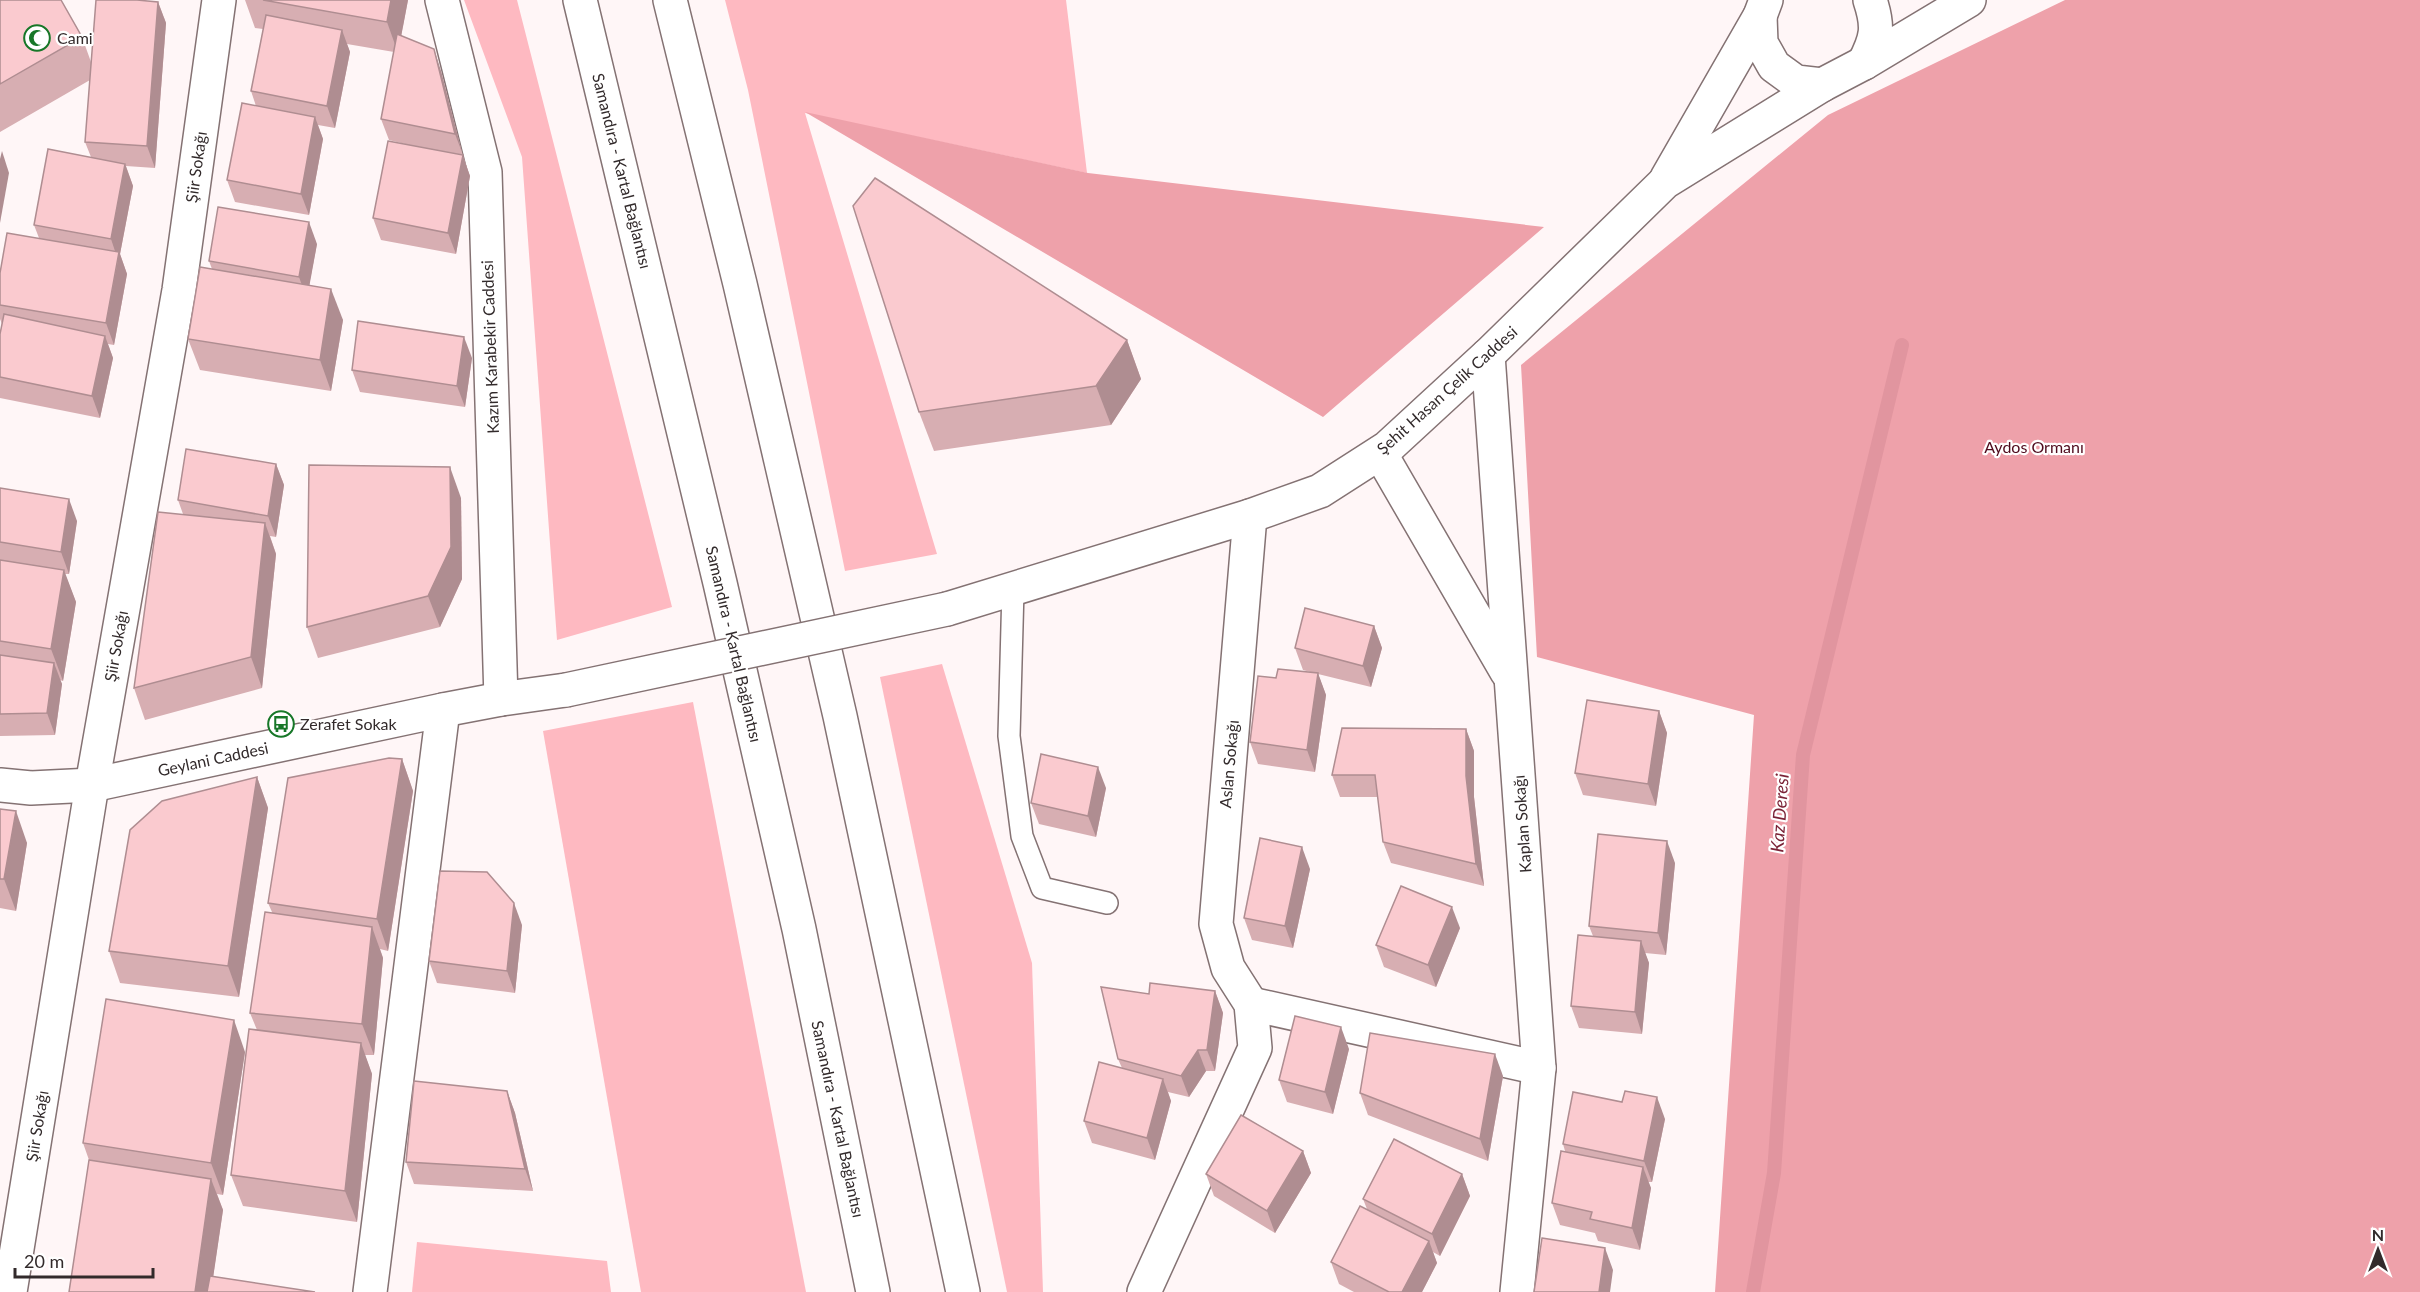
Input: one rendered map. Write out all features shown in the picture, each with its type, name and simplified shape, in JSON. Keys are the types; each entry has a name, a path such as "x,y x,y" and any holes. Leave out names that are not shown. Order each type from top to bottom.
{"main road":[{"name":"Şiir Sokağı","path":"10,1292 92,785 179,290 219,0"},
{"name":"Kazım Karabekir Caddesi","path":"442,0 485,172 501,699"},
{"name":"Samandıra - Kartal Bağlantısı","path":"580,0 720,583 799,929 873,1292"},
{"path":"670,0 737,273 840,716 963,1292"},
{"path":"1864,63 1874,42 1877,20 1870,0"},
{"name":"Şehit Hasan Çelik Caddesi","path":"566,690 947,609 1250,516 1320,491 1380,453 1488,355 1665,182 1822,85 1864,63 1969,0"},
{"name":"Şehit Hasan Çelik Caddesi","path":"1763,8 1761,42 1774,66 1796,81 1822,85"},
{"name":"Şehit Hasan Çelik Caddesi","path":"1665,182 1763,8"},
{"name":"Kaplan Sokağı","path":"1488,355 1539,1068 1517,1292"},
{"path":"1380,453 1513,681"},
{"name":"Aslan Sokağı","path":"1144,1292 1254,1048 1251,1004 1228,968 1216,924 1250,516"},
{"name":"Geylani Caddesi","path":"0,785 32,788 92,785 443,710 566,690"},
{"path":"370,1292 443,710"},
{"path":"1251,1004 1539,1068"}],"lane":[{"path":"1013,589 1009,736 1022,836 1042,888 1107,903"}],"shaded area":[{"path":"464,0 517,0 672,607 557,640 522,157"},
{"path":"725,0 1066,0 1087,173 805,113 937,554 845,571 748,90"},
{"path":"942,664 1032,963 1043,1292 1007,1292 880,677"},
{"path":"693,702 806,1292 641,1292 543,731"},
{"path":"417,1242 607,1261 611,1292 412,1292"}],"green space":[{"name":"Aydos Ormanı","path":"2065,0 2420,0 2420,1292 1715,1292 1754,715 1537,657 1521,365 1828,115"},
{"path":"805,112 1088,173 1544,227 1323,417"}],"building":[{"path":"0,0 61,0 82,37 0,84"},
{"path":"96,0 158,2 147,146 85,142"},
{"path":"263,0 391,0 387,22"},
{"path":"266,15 342,30 327,106 251,91"},
{"path":"397,34 434,49 455,134 381,119"},
{"path":"242,103 315,117 301,194 227,180"},
{"path":"388,141 463,155 448,233 373,218"},
{"path":"48,149 125,164 111,239 34,225"},
{"path":"875,178 1127,340 1096,386 919,412 853,206"},
{"path":"218,207 309,222 299,277 209,261"},
{"path":"7,233 119,252 106,323 0,305 0,273"},
{"path":"200,267 331,289 320,360 188,339"},
{"path":"4,314 105,336 92,396 0,377 0,334"},
{"path":"358,321 464,337 457,386 352,370"},
{"path":"186,449 276,464 268,516 178,500"},
{"path":"309,465 450,467 451,547 428,596 307,627"},
{"path":"0,488 69,499 61,552 0,542"},
{"path":"158,512 265,523 251,657 134,688"},
{"path":"0,560 64,570 51,649 0,641"},
{"path":"1305,608 1374,626 1363,666 1295,648"},
{"path":"0,655 54,663 47,713 0,714"},
{"path":"1278,669 1318,673 1307,750 1250,742 1258,676 1276,678"},
{"path":"1587,700 1659,711 1648,784 1575,773"},
{"path":"1342,728 1466,729 1466,776 1476,864 1383,842 1375,775 1332,775"},
{"path":"1041,754 1098,767 1088,816 1031,803"},
{"path":"389,758 402,759 377,919 268,903 288,778"},
{"path":"257,777 228,966 109,951 130,830 162,801"},
{"path":"0,809 16,811 4,879 0,879"},
{"path":"1598,834 1667,841 1658,933 1589,926"},
{"path":"1260,838 1302,847 1285,926 1244,918"},
{"path":"440,871 487,872 514,903 507,971 429,961"},
{"path":"1401,886 1452,907 1428,965 1376,945"},
{"path":"265,912 372,927 362,1024 250,1013"},
{"path":"1578,935 1641,941 1635,1012 1571,1006"},
{"path":"1150,983 1215,991 1207,1050 1198,1050 1181,1076 1118,1059 1101,987 1149,994"},
{"path":"106,999 234,1020 211,1163 83,1143"},
{"path":"1295,1016 1341,1027 1325,1092 1279,1080"},
{"path":"249,1029 361,1043 345,1191 231,1175"},
{"path":"1370,1033 1495,1054 1480,1139 1360,1093"},
{"path":"1099,1062 1163,1079 1147,1138 1084,1121"},
{"path":"414,1081 507,1091 525,1169 406,1162"},
{"path":"1625,1091 1657,1097 1644,1161 1563,1144 1573,1092 1622,1102"},
{"path":"1241,1115 1303,1151 1267,1211 1206,1174"},
{"path":"1394,1139 1462,1174 1432,1234 1363,1199"},
{"path":"1561,1151 1643,1167 1632,1228 1590,1219 1592,1212 1552,1203"},
{"path":"89,1160 211,1179 195,1292 69,1292"},
{"path":"1360,1206 1429,1241 1402,1292 1389,1292 1331,1262"},
{"path":"1542,1238 1605,1248 1599,1292 1534,1292"},
{"path":"210,1276 315,1292 207,1292"}],"waterway":[{"name":"Kaz Deresi","path":"1753,1292 1774,1173 1803,755 1902,345"}],"place":[{"name":"Cami","path":"37,38"},
{"name":"Zerafet Sokak","path":"281,724"}]}
